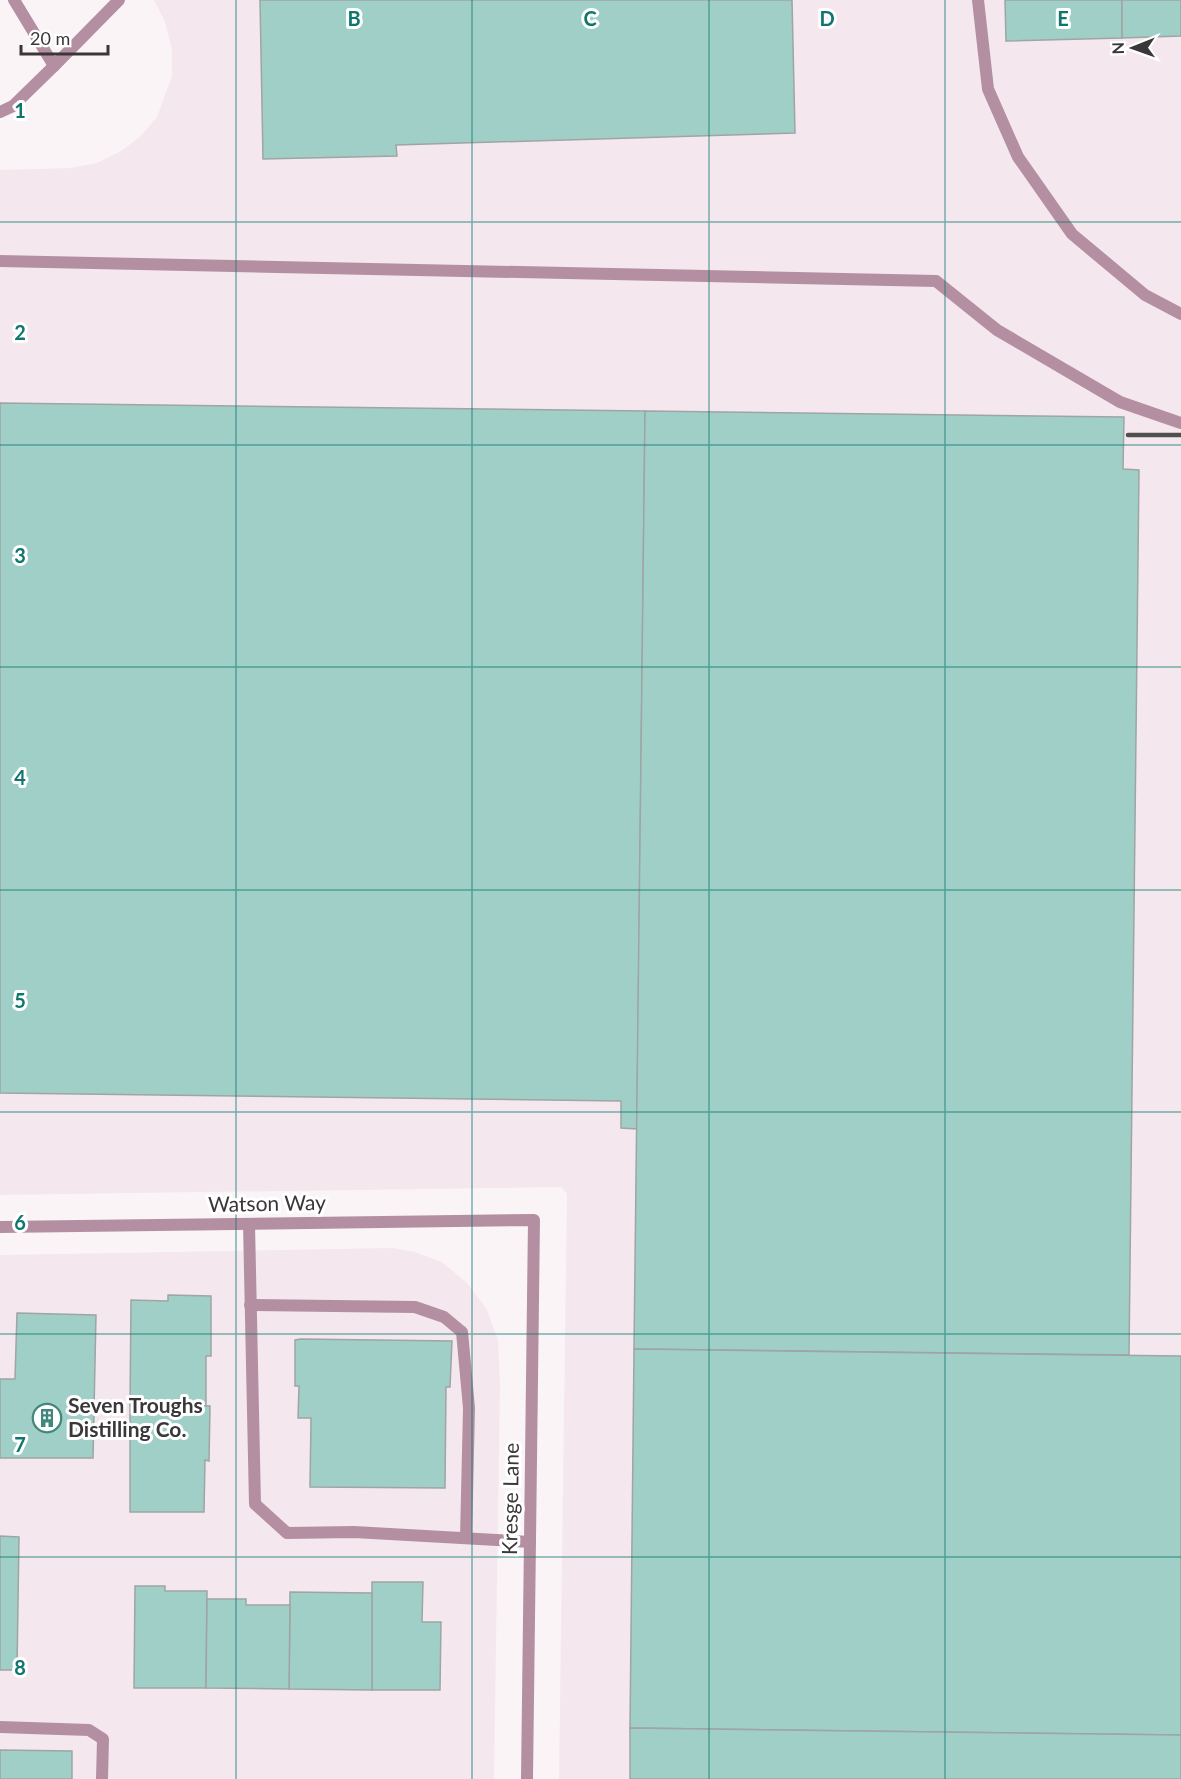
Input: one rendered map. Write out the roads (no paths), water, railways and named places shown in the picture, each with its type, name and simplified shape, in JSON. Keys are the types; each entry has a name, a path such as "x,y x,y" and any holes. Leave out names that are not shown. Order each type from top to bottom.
{"street":[{"path":"14,0 54,66"},
{"path":"0,112 13,106 119,0"},
{"path":"978,0 988,89 1018,157 1072,234 1145,295 1181,314"},
{"path":"0,261 936,281 997,330 1120,402 1181,423"},
{"name":"Watson Way","path":"0,1227 534,1220"},
{"name":"Kresge Lane","path":"527,1779 534,1220"},
{"path":"249,1224 255,1504 287,1533 354,1532 530,1542"},
{"path":"250,1305 415,1307 444,1317 462,1332 469,1408 466,1538"},
{"path":"0,1727 89,1730 103,1739 102,1779"}],"railway":[{"path":"1128,435 1181,435"}],"place":[{"name":"Seven Troughs Distilling Co.","path":"47,1418"}]}
